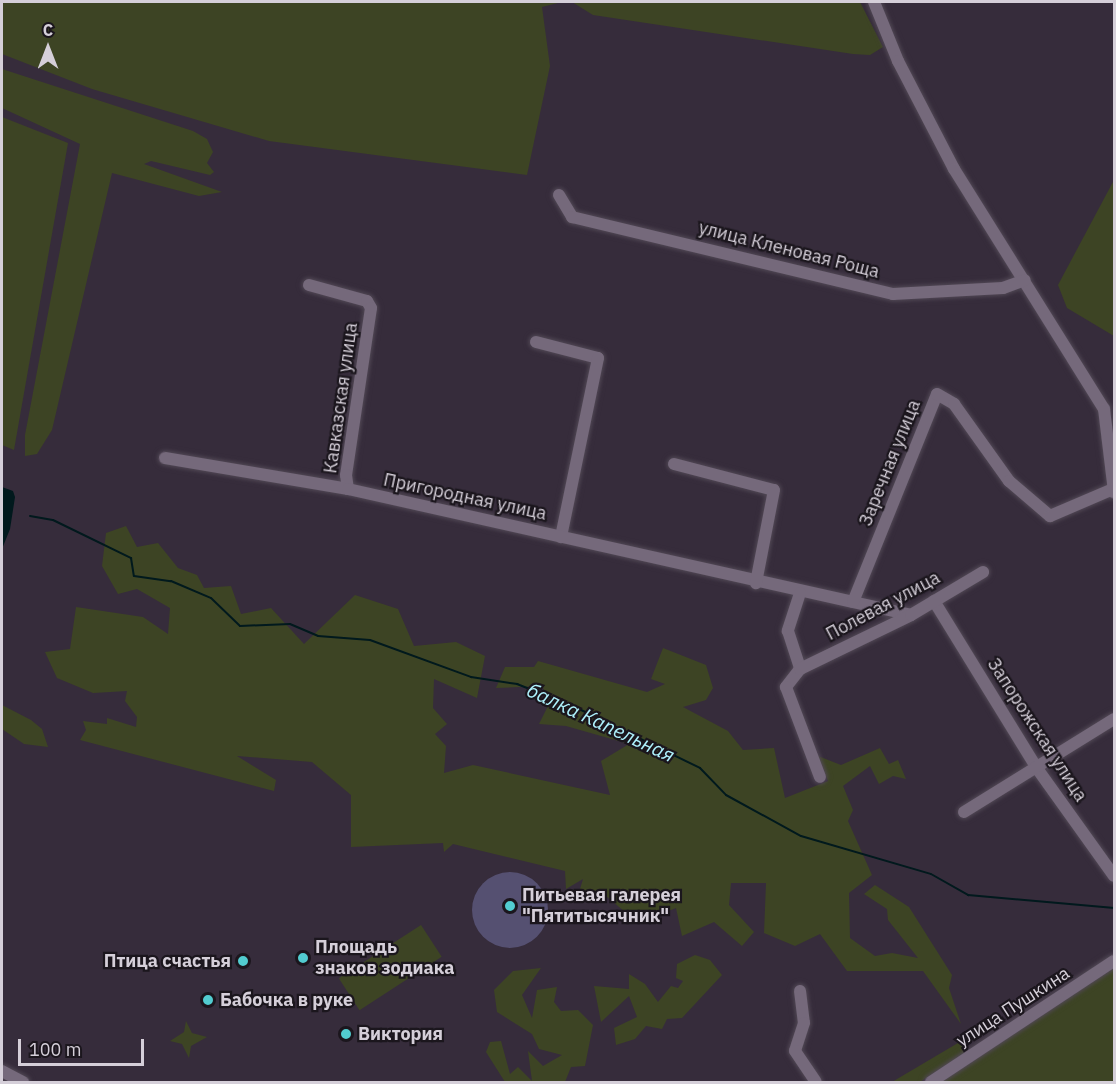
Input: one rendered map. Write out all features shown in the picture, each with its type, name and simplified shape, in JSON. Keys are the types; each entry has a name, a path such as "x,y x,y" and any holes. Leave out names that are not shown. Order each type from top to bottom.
{"street":[{"path":"874,2 898,62 954,169 1104,409 1114,490"},
{"name":"улица Кленовая Роща","path":"559,195 572,217 893,294 1003,288 1025,280"},
{"name":"Кавказская улица","path":"309,285 367,301 371,308 346,476 348,489"},
{"path":"536,342 598,358 561,537"},
{"name":"Заречная улица","path":"853,602 937,394 954,404 1009,481 1050,516 1114,490"},
{"name":"Пригородная улица","path":"165,458 348,489 800,593 911,615"},
{"path":"674,464 774,490 756,583"},
{"name":"Полевая улица","path":"800,669 911,615 983,572"},
{"path":"800,593 788,631 800,669 786,687 820,777"},
{"name":"Запорожская улица","path":"934,601 1036,767 1114,876"},
{"path":"964,812 1114,719"},
{"name":"улица Пушкина","path":"931,1083 1114,961"},
{"path":"800,991 804,1023 795,1051 816,1083"},
{"path":"2,1071 23,1083"}],"green space":[{"path":"2,2 562,2 542,7 550,66 527,175 269,141 92,89 2,54"},
{"path":"572,2 860,2 883,47 870,55 853,54 593,15"},
{"path":"2,69 193,131 207,139 213,152 207,163 214,172 210,175 151,161 144,164 222,192 199,196 112,173 52,430 37,454 25,456 25,435 80,144 2,108"},
{"path":"2,117 68,143 14,450 2,445"},
{"path":"1114,180 1114,336 1067,308 1058,285"},
{"path":"126,526 137,547 158,543 178,568 197,575 204,588 231,586 241,614 271,608 304,644 355,595 398,609 414,646 456,642 485,656 477,698 434,679 433,708 447,724 435,734 446,746 444,773 473,765 610,795 601,761 629,744 566,726 539,724 550,702 542,686 496,688 505,667 534,667 538,661 647,692 665,684 651,679 663,648 706,665 713,688 706,700 683,707 728,731 743,750 774,748 785,798 828,781 818,756 841,765 880,748 889,764 898,760 906,779 893,776 879,784 870,766 843,786 853,810 848,821 872,875 849,893 850,938 875,956 892,953 918,958 888,920 887,909 864,894 875,885 909,907 952,975 949,988 961,1024 923,971 847,971 820,934 795,946 764,933 766,883 731,883 729,905 754,932 742,946 714,922 682,936 676,908 638,923 599,890 577,899 583,879 566,889 565,871 453,844 444,852 443,843 351,847 351,795 312,762 237,756 276,780 274,791 80,740 86,730 83,721 107,724 107,718 136,727 137,717 125,701 127,691 93,693 57,678 45,652 70,649 76,607 143,617 168,634 170,608 137,589 118,594 102,566 106,533"},
{"path":"2,705 31,720 42,729 48,747 24,744 2,729"},
{"path":"421,925 442,957 360,1010 339,978"},
{"path":"695,955 710,960 722,975 682,1018 667,1019 662,1029 646,1026 635,1039 616,1045 614,1028 637,1017 629,996 601,1022 594,986 629,989 629,974 645,984 658,1002 671,986 678,988 683,981 676,978 677,964"},
{"path":"541,968 522,995 532,1018 537,990 557,987 554,1002 561,1011 578,1010 593,1025 585,1066 571,1067 565,1082 505,1082 486,1052 490,1042 501,1041 510,1074 518,1067 532,1081 528,1051 543,1066 562,1055 539,1049 532,1034 497,1012 494,990 513,971"},
{"path":"1114,968 1114,1082 941,1082"},
{"path":"186,1021 192,1033 207,1037 191,1046 189,1058 182,1044 170,1041 184,1032"},
{"path":"963,1040 964,1053 920,1082 892,1082"}],"shaded area":[{"path":"2,487 13,491 15,497 10,529 2,549"}],"building":[{"name":"Питьевая галерея \"Пятитысячник\"","path":"510,872 525,875 537,883 545,895 548,910 545,925 537,937 525,945 510,948 495,945 483,937 475,925 472,910 475,895 483,883 495,875"}],"waterway":[{"name":"балка Капельная","path":"30,516 53,520 131,558 134,576 171,581 211,598 240,626 290,624 318,636 370,640 471,677 517,684 575,707 700,768 726,795 801,836 931,874 968,895 1114,908"}],"place":[{"name":"Питьевая галерея \"Пятитысячник\"","path":"510,906"},
{"name":"Площадь знаков зодиака","path":"303,958"},
{"name":"Птица счастья","path":"243,961"},
{"name":"Бабочка в руке","path":"208,1000"},
{"name":"Виктория","path":"346,1034"}]}
